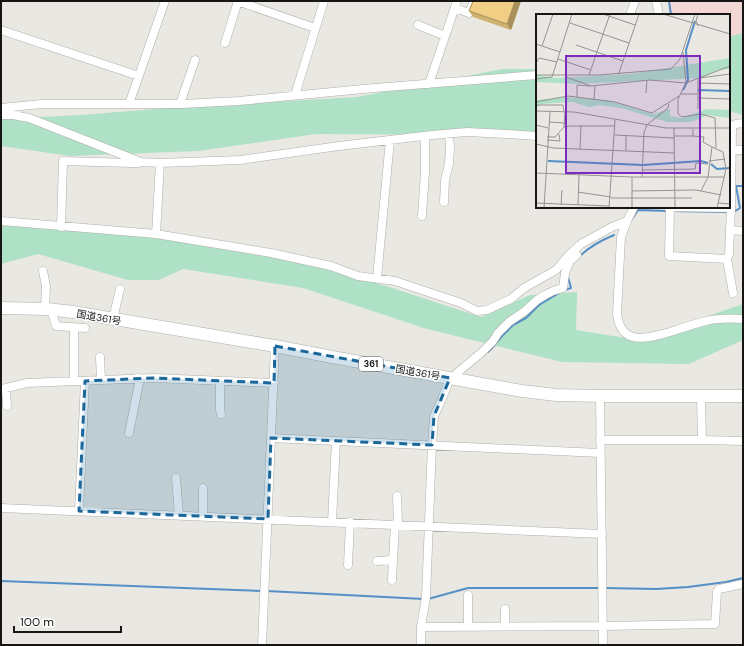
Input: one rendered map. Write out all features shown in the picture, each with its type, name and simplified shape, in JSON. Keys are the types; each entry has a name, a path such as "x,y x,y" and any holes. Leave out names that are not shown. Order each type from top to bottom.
{"highway":[{"name":"国道361号","path":"1,308 48,309 113,319 275,346 332,358 522,391 556,395 600,396 743,396"}],"street":[{"path":"129,104 164,1"},
{"path":"294,95 324,1"},
{"path":"429,84 456,4 469,13 474,1"},
{"path":"630,14 634,1"},
{"path":"656,1 659,14"},
{"path":"225,43 241,2 315,28"},
{"path":"418,25 445,36"},
{"path":"1,30 139,76"},
{"path":"180,104 195,60"},
{"path":"1,108 42,104 180,104 239,101 374,88 536,75"},
{"path":"1,115 13,114 30,118 142,162"},
{"path":"733,293 727,259 729,254 732,208 732,150 734,125 743,115"},
{"path":"61,227 63,161 132,164 142,162 160,163 240,160 332,147 467,132 536,136"},
{"path":"444,202 445,180 449,164 450,148 448,134"},
{"path":"422,216 425,172 425,136"},
{"path":"377,278 390,140"},
{"path":"732,150 743,150"},
{"path":"156,234 160,163"},
{"path":"634,208 621,237 617,314 620,328 628,335 648,338 716,319 743,319"},
{"path":"669,208 668,256 727,259"},
{"path":"1,221 156,234 271,252 332,266 358,276 395,280 461,303 477,311 487,310 512,299 524,288 556,270 581,244 612,227 627,221"},
{"path":"421,645 421,627 426,599 431,526 434,416 452,378 482,352 509,322 525,311 537,300 553,291 563,288 565,273 570,261 586,247 627,221"},
{"path":"730,230 743,231"},
{"path":"43,271 48,309 56,326 86,328"},
{"path":"113,319 120,289"},
{"path":"74,328 74,381"},
{"path":"262,645 275,346"},
{"path":"100,357 101,380"},
{"path":"129,433 139,383 137,378"},
{"path":"7,406 4,389 27,383 153,378 274,383"},
{"path":"80,511 85,380"},
{"path":"220,381 221,414"},
{"path":"600,396 603,645"},
{"path":"701,396 702,440"},
{"path":"271,438 600,453"},
{"path":"600,440 743,441"},
{"path":"332,522 336,441"},
{"path":"176,478 179,515"},
{"path":"203,488 203,516"},
{"path":"392,580 397,524 397,496"},
{"path":"1,508 602,534"},
{"path":"348,565 350,522"},
{"path":"377,561 393,560"},
{"path":"421,627 715,624 717,592 719,589 743,584"},
{"path":"468,595 468,627"},
{"path":"505,609 505,626"}],"highlighted area":[{"path":"275,346 450,378 434,416 432,445 271,438 268,519 79,511 85,381 153,378 274,383"}],"shaded area":[{"path":"670,1 743,1 743,64 730,63 730,14 676,14 670,11"}],"green space":[{"path":"743,33 743,115 730,111 730,37"},
{"path":"503,69 536,69 536,135 316,134 198,151 70,156 1,146 1,119 357,97"},
{"path":"1,226 87,228 229,243 386,286 481,317 530,295 577,292 576,330 638,340 743,304 743,340 689,364 562,362 427,329 303,288 183,269 159,280 128,280 38,254 1,264"}],"building":[{"path":"473,1 515,1 507,24 469,11"}],"waterway":[{"path":"669,1 671,14"},
{"path":"734,211 740,208 736,186 743,186"},
{"path":"632,219 639,208"},
{"path":"638,210 668,211"},
{"path":"672,211 727,212"},
{"path":"580,256 596,244 614,235"},
{"path":"565,290 571,288 568,277"},
{"path":"488,352 513,325 526,318 539,305 559,293"},
{"path":"605,588 656,589 688,587 726,582 743,578"},
{"path":"1,581 262,591"},
{"path":"428,599 468,588 601,588"},
{"path":"267,591 424,599"}]}
